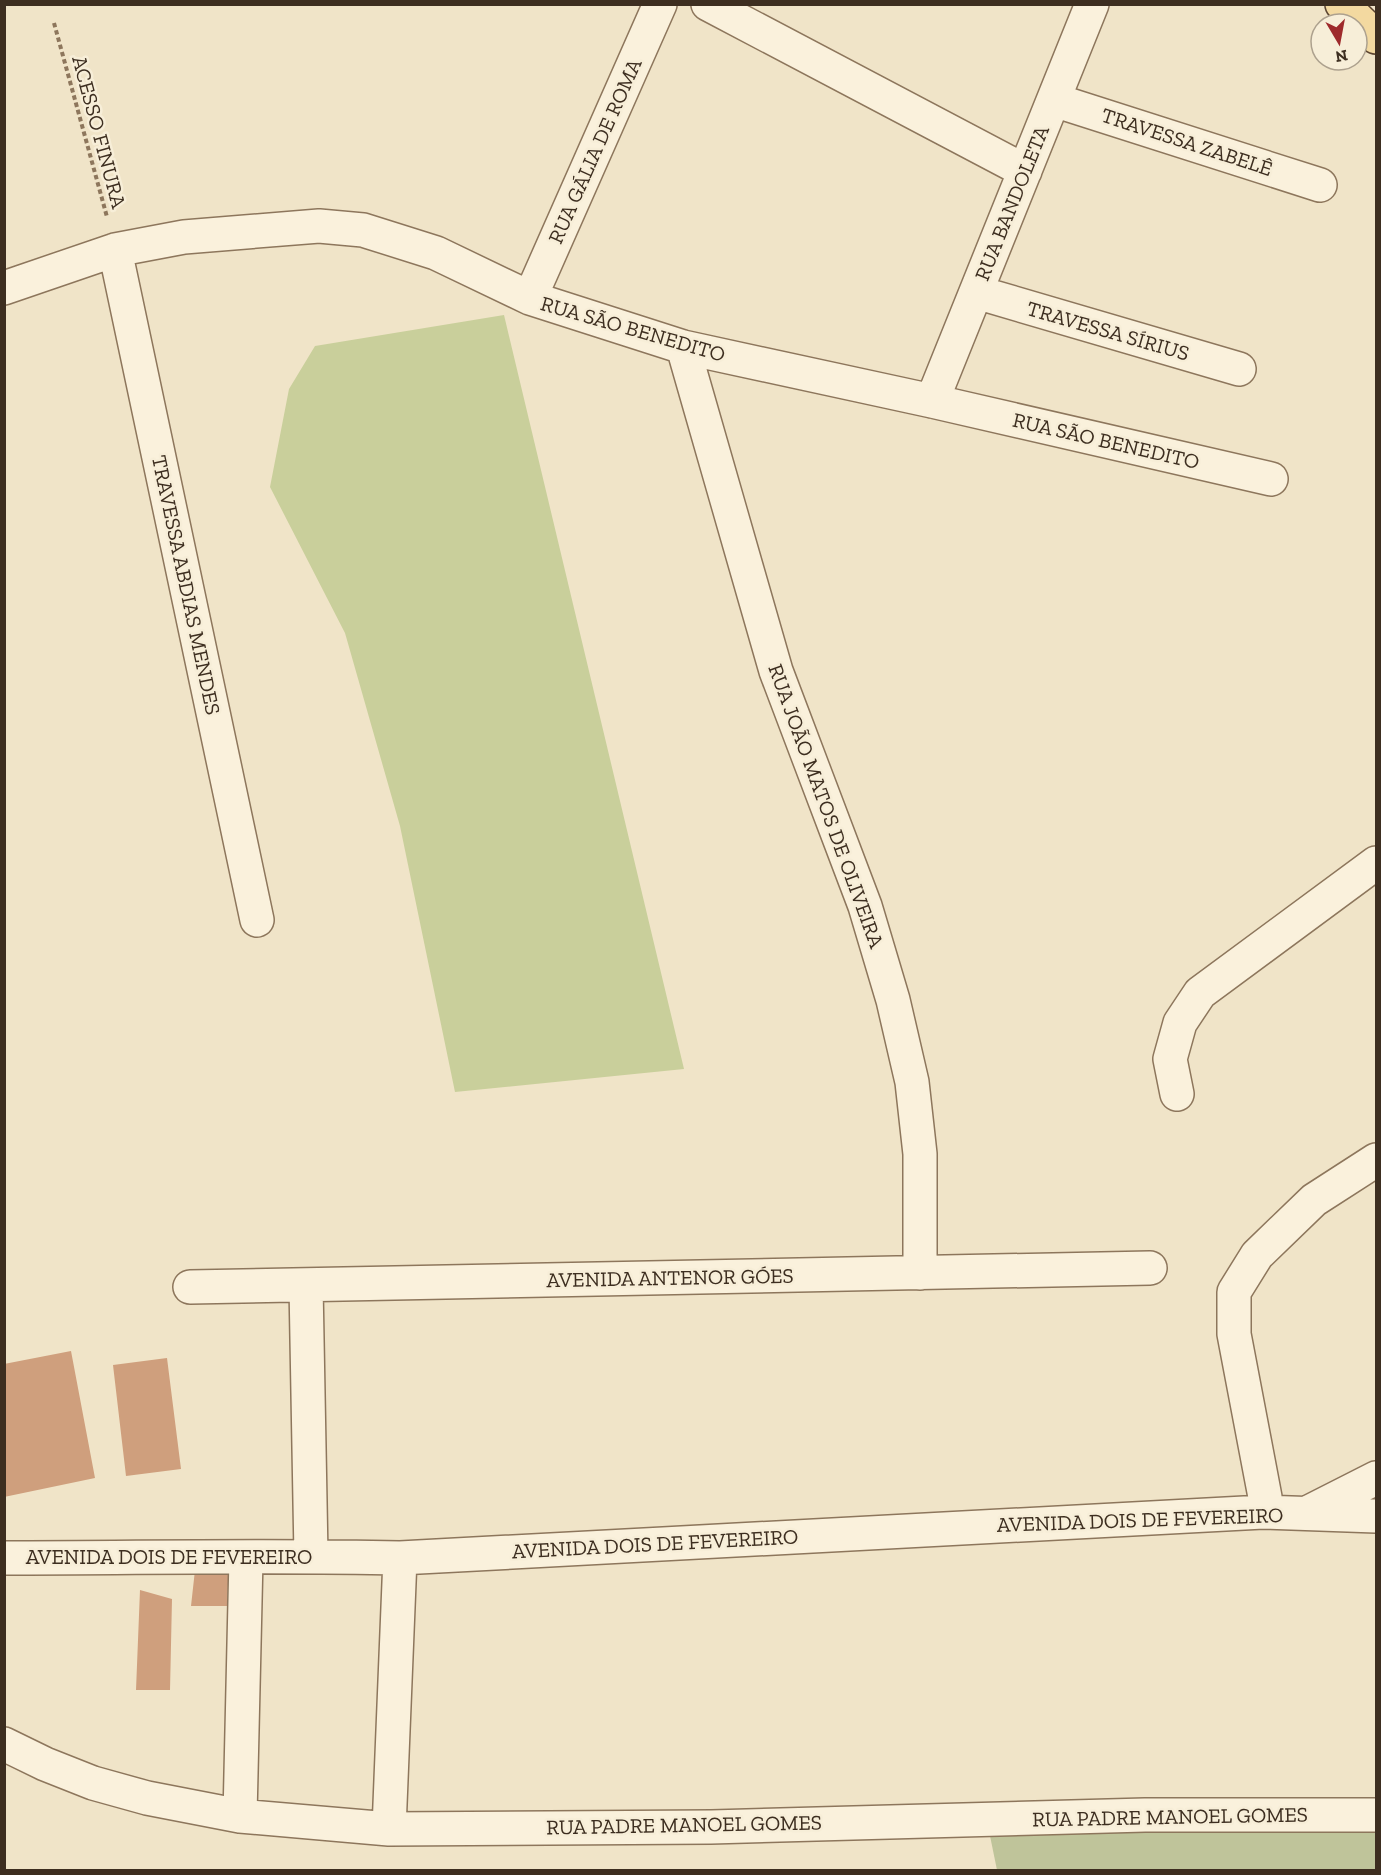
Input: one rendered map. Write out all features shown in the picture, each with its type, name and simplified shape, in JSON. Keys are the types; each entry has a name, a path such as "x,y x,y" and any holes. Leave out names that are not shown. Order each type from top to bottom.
{"main road":[{"path":"1342,4 1377,37"}],"street":[{"name":"RUA GÁLIA DE ROMA","path":"530,298 660,4"},
{"path":"708,4 1025,171"},
{"name":"RUA BANDOLETA","path":"932,401 1092,4"},
{"name":"TRAVESSA ZABELÊ","path":"1053,100 1320,185"},
{"name":"RUA SÃO BENEDITO","path":"4,288 115,250 184,237 319,226 363,230 436,253 530,298 683,347 932,401 1271,479"},
{"name":"TRAVESSA ABDIAS MENDES","path":"115,250 257,920"},
{"name":"TRAVESSA SÍRIUS","path":"976,292 1239,369"},
{"name":"RUA JOÃO MATOS DE OLIVEIRA","path":"683,347 776,671 865,906 893,1000 912,1082 920,1154 920,1273"},
{"path":"1177,1094 1170,1059 1180,1023 1200,993 1377,863"},
{"path":"1263,1512 1265,1497 1234,1335 1234,1292 1257,1255 1314,1200 1377,1160"},
{"name":"AVENIDA ANTENOR GÓES","path":"190,1287 1150,1268"},
{"path":"306,1286 311,1556"},
{"name":"AVENIDA DOIS DE FEVEREIRO","path":"1305,1514 1377,1478"},
{"name":"AVENIDA DOIS DE FEVEREIRO","path":"4,1558 311,1556 400,1558 1263,1512 1377,1516"},
{"path":"240,1816 246,1558"},
{"path":"390,1829 400,1558"},
{"name":"RUA PADRE MANOEL GOMES","path":"4,1744 45,1764 93,1783 147,1798 240,1816 390,1829 711,1827 1145,1815 1377,1815"}],"path":[{"name":"ACESSO FINURA","path":"54,23 115,250"}],"green space":[{"path":"504,315 684,1069 455,1092 400,826 345,633 270,487 289,389 315,346"},
{"path":"1376,1824 1376,1870 997,1870 989,1831"}],"building":[{"path":"71,1351 95,1478 4,1497 4,1364"},
{"path":"167,1358 181,1469 126,1476 113,1365"},
{"path":"196,1561 229,1562 227,1606 191,1606"},
{"path":"140,1590 172,1599 170,1690 136,1690"}]}
